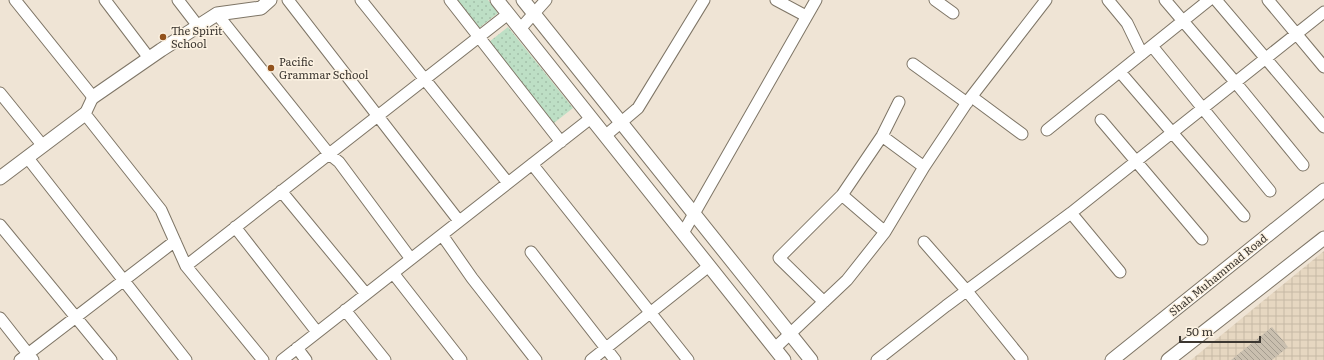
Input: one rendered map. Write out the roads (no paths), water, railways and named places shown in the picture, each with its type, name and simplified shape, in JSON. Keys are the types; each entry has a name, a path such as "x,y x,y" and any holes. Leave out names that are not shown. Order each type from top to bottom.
{"street":[{"path":"15,0 93,97"},
{"path":"105,0 149,58"},
{"path":"178,0 198,26"},
{"path":"288,0 459,221"},
{"path":"361,0 508,183"},
{"path":"450,0 561,142"},
{"path":"497,0 784,360"},
{"path":"523,0 811,360"},
{"path":"520,29 546,0"},
{"path":"605,136 638,108 704,0"},
{"path":"776,0 806,16"},
{"path":"683,233 816,0"},
{"path":"935,0 953,13"},
{"path":"775,348 847,280 886,232 924,167 969,100 1046,0"},
{"path":"1108,0 1127,23 1142,54"},
{"path":"1165,0 1236,83 1303,165"},
{"path":"1047,130 1209,0"},
{"path":"1216,0 1324,127"},
{"path":"1268,0 1324,67"},
{"path":"0,178 85,114 93,97 149,58 217,14 262,3"},
{"path":"876,360 966,290 1071,213 1324,12"},
{"path":"217,14 329,154 339,162 411,258"},
{"path":"186,266 508,14"},
{"path":"1152,46 1270,192"},
{"path":"913,64 1022,134"},
{"path":"1120,72 1244,216"},
{"path":"0,93 43,146"},
{"path":"824,302 778,258 842,195 882,136 899,102"},
{"path":"85,114 161,210 186,266 263,360"},
{"path":"282,360 591,118"},
{"path":"1101,120 1202,239"},
{"path":"882,136 924,167"},
{"path":"27,158 186,360"},
{"path":"532,164 688,360"},
{"name":"Shah Muhammad Road","path":"1112,360 1324,190"},
{"path":"281,191 366,294"},
{"path":"842,195 886,232"},
{"path":"1071,213 1120,272"},
{"path":"0,225 111,360"},
{"path":"235,227 317,332"},
{"path":"442,235 472,278 536,360"},
{"path":"1168,360 1324,238"},
{"path":"0,318 27,358 76,317 175,241"},
{"path":"924,242 966,290 1022,359"},
{"path":"531,252 615,360"},
{"path":"591,360 709,266"},
{"path":"393,273 461,360"},
{"path":"345,310 385,360"},
{"path":"297,348 306,360"}],"place":[{"name":"The Spirit School","path":"163,37"},
{"name":"Pacific Grammar School","path":"271,68"}]}
